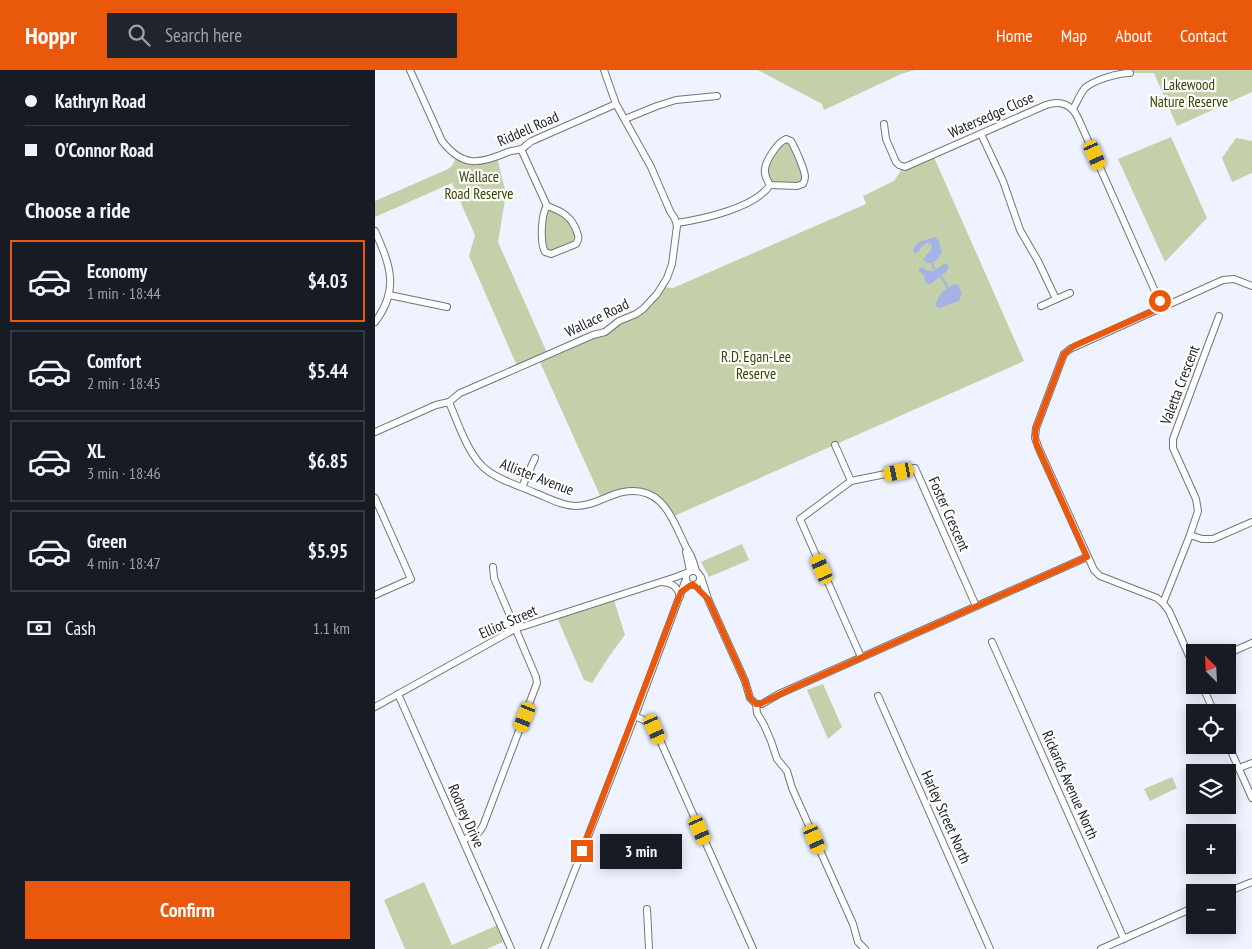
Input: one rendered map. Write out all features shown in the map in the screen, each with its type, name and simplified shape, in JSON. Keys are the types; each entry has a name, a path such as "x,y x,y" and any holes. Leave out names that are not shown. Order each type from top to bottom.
{"street":[{"name":"Riddell Road","path":"410,70 442,142 449,151 465,160 478,162 489,160 521,149 532,141 616,104"},
{"path":"604,70 616,104 651,167 677,223 707,217 735,208 759,197 770,185"},
{"path":"1131,73 1114,74 1090,85 1084,90 1073,109 1162,307"},
{"path":"625,119 666,103 686,98 717,96"},
{"name":"Watersedge Close","path":"884,124 886,139 896,162 903,167 1051,103 1066,104 1073,109"},
{"path":"981,134 1003,181 1020,230 1038,261 1056,299"},
{"path":"786,140 791,141 804,174 804,182 797,186 770,185 765,174 765,167 779,143 786,140"},
{"path":"521,149 547,206 571,219 579,238 576,244 551,254 545,252 542,245 543,216 547,206"},
{"name":"Wallace Road","path":"375,432 436,405 449,402 465,391 593,335 607,331 617,322 630,318 641,311 657,294 669,273 677,223"},
{"path":"375,231 389,264 390,276 389,295 375,322"},
{"path":"1186,649 1169,611 1163,603 1157,598 1100,576 1094,570 1036,443 1035,433 1062,359 1067,351 1074,346 1223,280 1234,279 1252,286"},
{"path":"1041,306 1070,293"},
{"path":"389,295 447,307"},
{"name":"Valetta Crescent","path":"1163,603 1197,515 1197,504 1173,448 1173,439 1219,316"},
{"name":"Allister Avenue","path":"449,402 470,450 478,462 493,474 571,506 593,503 621,492 637,491 647,493 656,498 667,510 685,546 690,573"},
{"path":"835,445 851,481"},
{"path":"522,487 535,458"},
{"name":"Foster Crescent","path":"861,657 800,519 851,481 915,468 976,606"},
{"path":"375,498 411,579 375,595"},
{"path":"1190,535 1202,540 1213,539 1252,522"},
{"path":"758,703 1087,557"},
{"path":"463,840 479,832 483,826 537,686 536,677 493,578 493,567"},
{"path":"690,573 699,573 708,599 745,681 750,698 758,703"},
{"path":"690,573 688,583 693,585 708,599"},
{"path":"544,949 635,716 680,594 690,573"},
{"name":"Elliot Street","path":"375,707 515,629 690,573"},
{"path":"680,594 698,583 701,578"},
{"path":"661,582 674,585 680,594"},
{"name":"Rickards Avenue North","path":"992,642 1124,939"},
{"path":"1236,650 1252,643"},
{"name":"Rodney Drive","path":"398,694 511,949"},
{"name":"Harley Street North","path":"878,696 990,949"},
{"path":"758,703 758,715 774,747 777,759 787,771 792,788 853,924 858,942 865,949"},
{"path":"635,716 650,723 655,729 753,949"},
{"path":"1233,754 1252,798"},
{"path":"1239,768 1252,763"},
{"path":"1236,888 1252,882"},
{"path":"647,909 649,949"},
{"path":"1101,949 1186,911"}],"green space":[{"path":"758,70 915,70 901,74 824,110 822,104"},
{"name":"Lakewood Nature Reserve","path":"1133,70 1252,70 1252,92 1177,126 1154,73 1130,73"},
{"path":"1171,137 1207,218 1165,262 1118,159"},
{"path":"1236,138 1252,141 1252,173 1232,182 1222,158"},
{"path":"789,140 804,174 803,184 768,182 765,171 779,143"},
{"name":"R.D. Egan-Lee Reserve","path":"933,155 1024,361 672,517 664,506 636,491 602,500 539,360 518,368 469,256 475,235 452,183 375,217 375,201 448,169 452,166 457,156 465,160 497,157 506,194 498,242 548,355 630,318 662,287 673,288 866,204 863,196 894,181 903,167"},
{"path":"547,206 568,217 578,241 554,253 545,252 543,216"},
{"path":"742,544 749,560 709,577 701,562"},
{"path":"613,597 625,635 592,683 584,680 556,615"},
{"path":"823,684 842,727 828,739 807,690"},
{"path":"1172,777 1177,788 1150,801 1144,789"},
{"path":"424,882 452,945 500,924 507,940 487,949 405,949 384,900"}],"water":[{"path":"935,237 939,241 942,252 938,259 928,263 923,260 932,248 931,244 927,243 918,252 914,253 913,248 919,242"},
{"path":"946,263 949,266 946,272 932,283 926,283 919,269 922,267 932,271"},
{"path":"954,284 958,285 962,293 959,301 937,307 935,305 941,293"}],"waterway":[{"path":"932,263 935,271"},
{"path":"941,276 948,288"}],"route":[{"path":"582,851 681,592 691,585 694,585 708,599 745,681 750,698 756,704 762,704 779,694 1087,557 1036,443 1036,428 1064,354 1074,346 1162,307 1160,301"}],"park label":[{"name":"Wallace Road Reserve","path":"479,186"}]}
